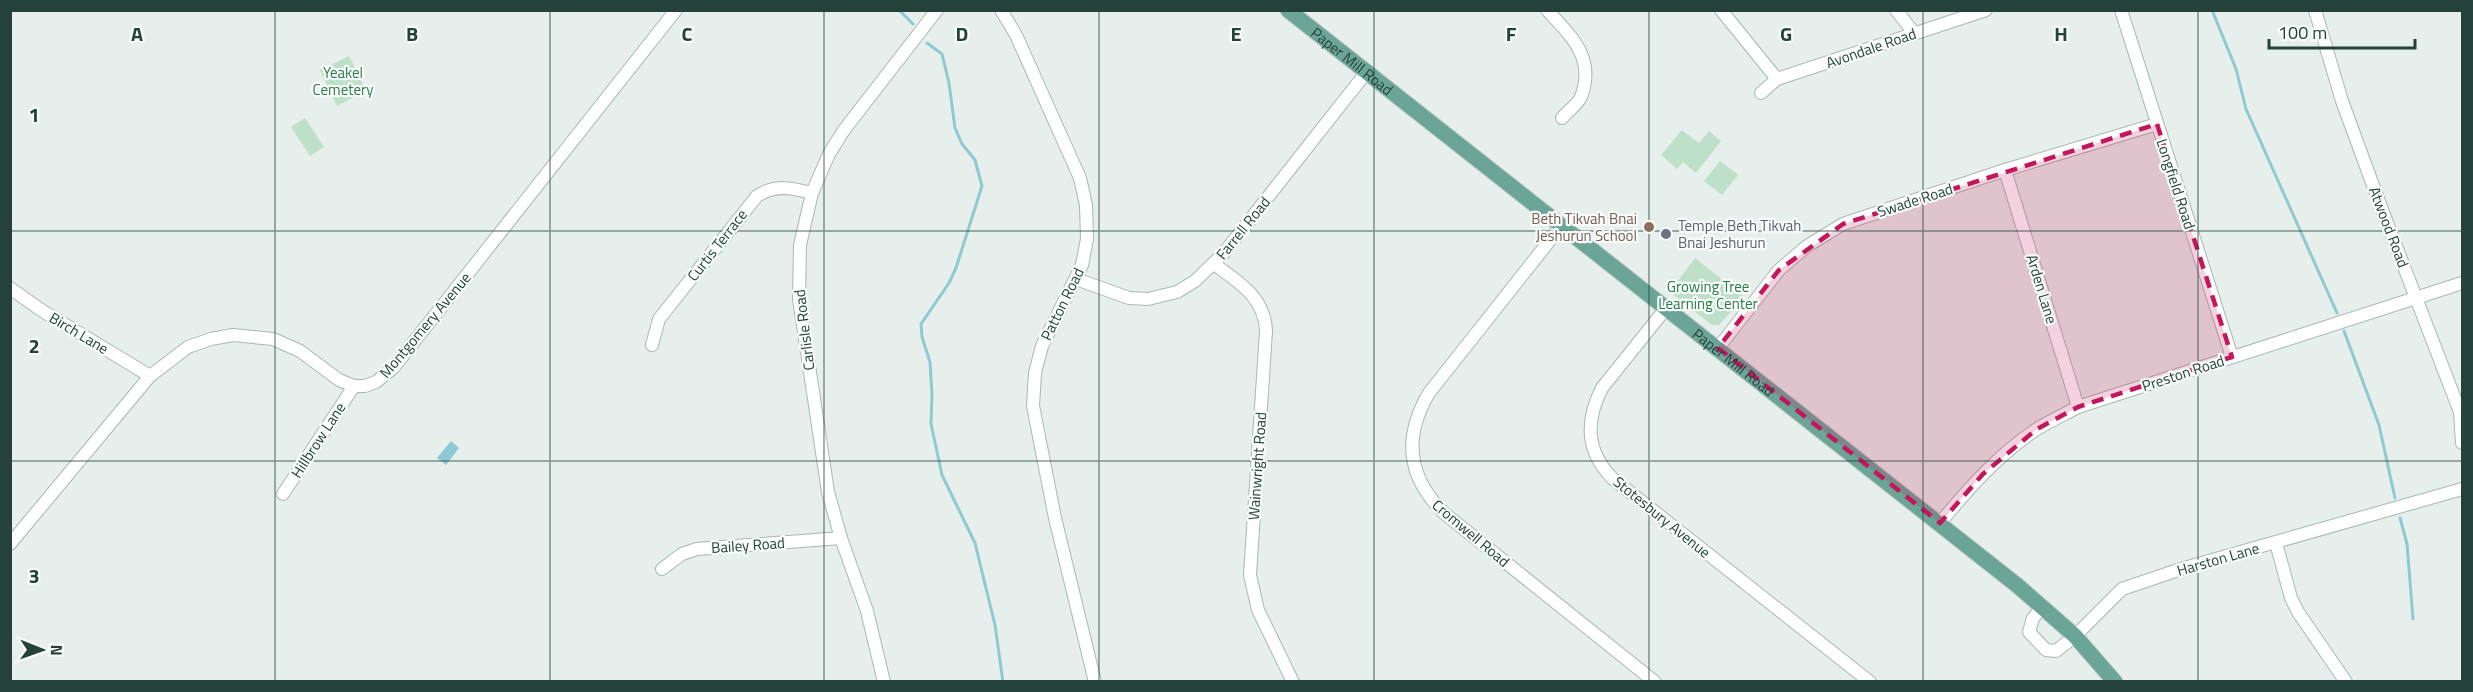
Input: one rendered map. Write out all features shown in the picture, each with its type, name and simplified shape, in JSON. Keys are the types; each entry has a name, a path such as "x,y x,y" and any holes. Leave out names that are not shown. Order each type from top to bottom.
{"main road":[{"name":"Paper Mill Road","path":"1288,10 1365,74 1562,225 1940,523 2075,636 2115,681"}],"street":[{"name":"Montgomery Avenue","path":"354,386 365,386 376,382 393,367 675,10"},
{"name":"Carlisle Road","path":"884,681 867,611 841,538 828,492 799,299 800,245 812,193 829,154 844,130 937,10"},
{"name":"Patton Road","path":"1001,10 1016,35 1080,178 1086,205 1085,250 1076,279 1042,346 1035,374 1033,406 1054,518 1095,681"},
{"path":"1547,10 1576,42 1586,66 1581,98 1562,118"},
{"path":"1721,10 1777,80"},
{"path":"1896,10 1914,33"},
{"name":"Avondale Road","path":"1761,93 1777,80 1986,10"},
{"name":"Longfield Road","path":"2121,10 2232,357"},
{"name":"Atwood Road","path":"2315,10 2350,122 2460,412 2463,444"},
{"name":"Farrell Road","path":"1076,279 1129,298 1148,299 1184,288 1214,264 1365,74"},
{"name":"Swade Road","path":"1718,348 1779,270 1807,246 1844,224 2005,170 2157,124"},
{"name":"Arden Lane","path":"2005,170 2078,407"},
{"name":"Curtis Terrace","path":"652,345 659,319 757,196 777,188 792,188 812,193"},
{"name":"Cromwell Road","path":"1562,225 1429,393 1416,417 1413,429 1416,475 1427,495 1444,513 1655,681"},
{"name":"Wainwright Road","path":"1214,264 1254,295 1265,319 1250,576 1258,610 1293,681"},
{"name":"Preston Road","path":"1940,523 1983,474 2014,447 2037,429 2078,407 2463,283"},
{"name":"Birch Lane","path":"10,288 41,310 150,376"},
{"name":"Stotesbury Avenue","path":"1667,307 1602,388 1597,398 1592,415 1591,435 1595,456 1600,466 1612,478 1870,681"},
{"path":"10,544 150,376 188,347 222,337 247,335 273,339 296,348 339,380 354,386"},
{"name":"Hillbrow Lane","path":"283,494 354,386"},
{"name":"Harston Lane","path":"2043,608 2033,618 2030,632 2046,651 2056,651 2075,636 2122,589 2181,568 2463,489"},
{"name":"Bailey Road","path":"662,568 682,554 697,549 841,538"},
{"path":"2276,543 2291,597 2298,612 2346,681"}],"highlighted area":[{"path":"2157,124 2232,357 2078,407 2037,429 1983,474 1940,523 1718,348 1779,270 1843,224"}],"green space":[{"name":"Yeakel Cemetery","path":"349,56 366,91 337,106 320,70"},
{"path":"305,118 324,147 310,156 291,127"},
{"path":"1682,130 1699,143 1709,131 1721,141 1696,173 1683,162 1677,169 1661,155"},
{"path":"1720,161 1738,175 1722,195 1704,181"},
{"name":"Growing Tree Learning Center","path":"1695,258 1744,297 1719,325 1712,325 1670,292"}],"water":[{"path":"451,441 459,448 446,465 437,458"}],"waterway":[{"path":"899,10 913,24"},
{"path":"2212,10 2236,69 2246,109 2337,313"},
{"path":"927,43 942,54 949,83 955,128 962,144 975,160 982,186 956,268 949,283 921,324 922,337 930,362 931,424 942,475 975,543 995,625 1003,682"},
{"path":"2344,331 2379,425 2395,498"},
{"path":"2400,518 2407,544 2413,619"}],"place":[{"name":"Beth Tikvah Bnai Jeshurun School","path":"1649,227"},
{"name":"Temple Beth Tikvah Bnai Jeshurun","path":"1666,234"}]}
